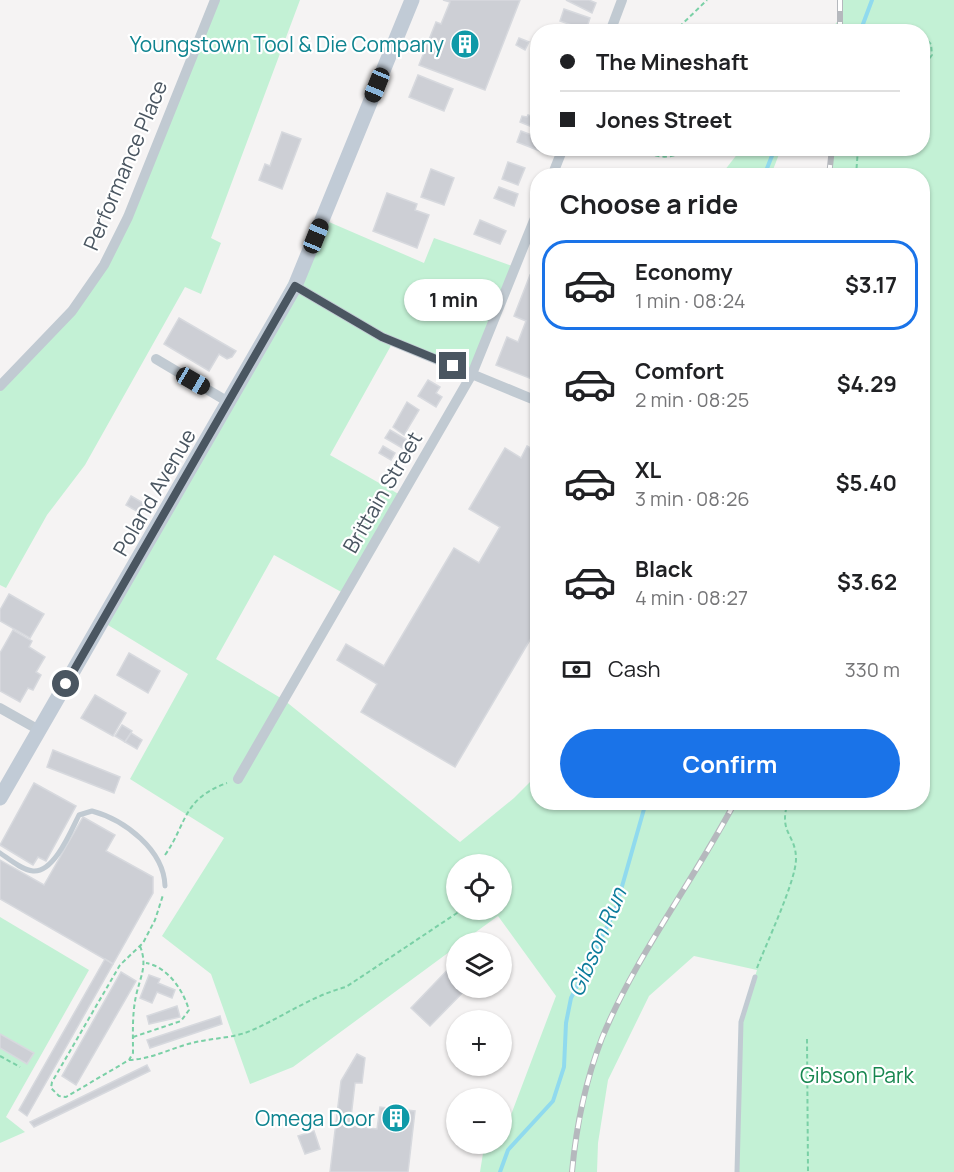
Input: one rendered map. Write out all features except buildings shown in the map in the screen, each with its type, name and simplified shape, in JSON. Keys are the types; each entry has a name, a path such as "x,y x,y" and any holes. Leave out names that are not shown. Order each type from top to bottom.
{"main road":[{"name":"Poland Avenue","path":"0,798 230,403 295,286 412,0"}],"street":[{"name":"Performance Place","path":"0,386 72,311 108,257 128,217 215,0"},
{"path":"613,24 622,0"},
{"name":"Brittain Street","path":"238,779 472,374 530,230"},
{"path":"295,286 382,337 530,398"},
{"path":"156,359 230,403"},
{"path":"0,708 39,730"}],"lane":[{"path":"0,853 34,872 41,870 55,859 79,816 92,811 122,824 139,837 159,861 165,873 165,886"},
{"path":"737,1172 741,1022 755,976"}],"path":[{"path":"682,24 707,0"},
{"path":"930,43 932,55 930,60"},
{"path":"659,156 676,156"},
{"path":"159,861 173,843 185,813 195,802 209,791 238,779"},
{"path":"755,976 794,872 794,844 784,825 787,810"},
{"path":"165,886 155,920 140,946 120,965 52,1082 51,1088 59,1096 66,1097 129,1060 142,1060 193,1043 246,1033 325,993 346,987 446,920"},
{"path":"129,1060 136,996 144,976 140,946"},
{"path":"133,1037 181,1022 189,1010 178,986 164,971 144,963"},
{"path":"807,1039 808,1172"},
{"path":"0,1056 20,1067"}],"green space":[{"path":"215,0 300,0 211,238 221,243 201,294 185,287 85,465 47,515 6,588 0,585 0,386 26,361 104,265"},
{"name":"Gibson Park","path":"840,0 954,0 954,1172 737,1172 741,1022 757,970 694,956 649,996 608,1080 598,1143 597,1172 480,1172 483,1154 512,1154 512,1112 556,996 512,935 512,932 501,920 512,920 512,854 446,854 446,920 492,920 476,932 446,932 446,954 293,1067 250,1084 211,974 162,936 224,838 130,779 188,674 103,622 169,509 322,219 424,263 434,238 515,267 472,374 393,342 330,455 402,496 345,594 274,555 216,659 284,700 460,842 530,782 530,810 930,810 930,168 831,168 831,156 930,156 930,24 835,24 840,18"},
{"path":"736,156 778,156 774,168 726,168"},
{"path":"0,917 89,970 6,1117 25,1132 0,1143"}],"waterway":[{"name":"Gibson Run","path":"863,24 872,0"},
{"name":"Gibson Run","path":"767,168 772,156"},
{"name":"Gibson Run","path":"500,1172 508,1150 553,1101 564,1067 566,1023 571,998 615,911 644,810"}],"railway":[{"path":"840,0 840,24"},
{"path":"830,168 831,156"},
{"path":"572,1172 582,1104 602,1038 631,977 731,810"}],"place":[{"name":"Youngstown Tool & Die Company","path":"465,44"},
{"name":"Omega Door","path":"396,1118"}],"route":[{"path":"66,684 230,403 295,286 382,337 453,366"}]}
